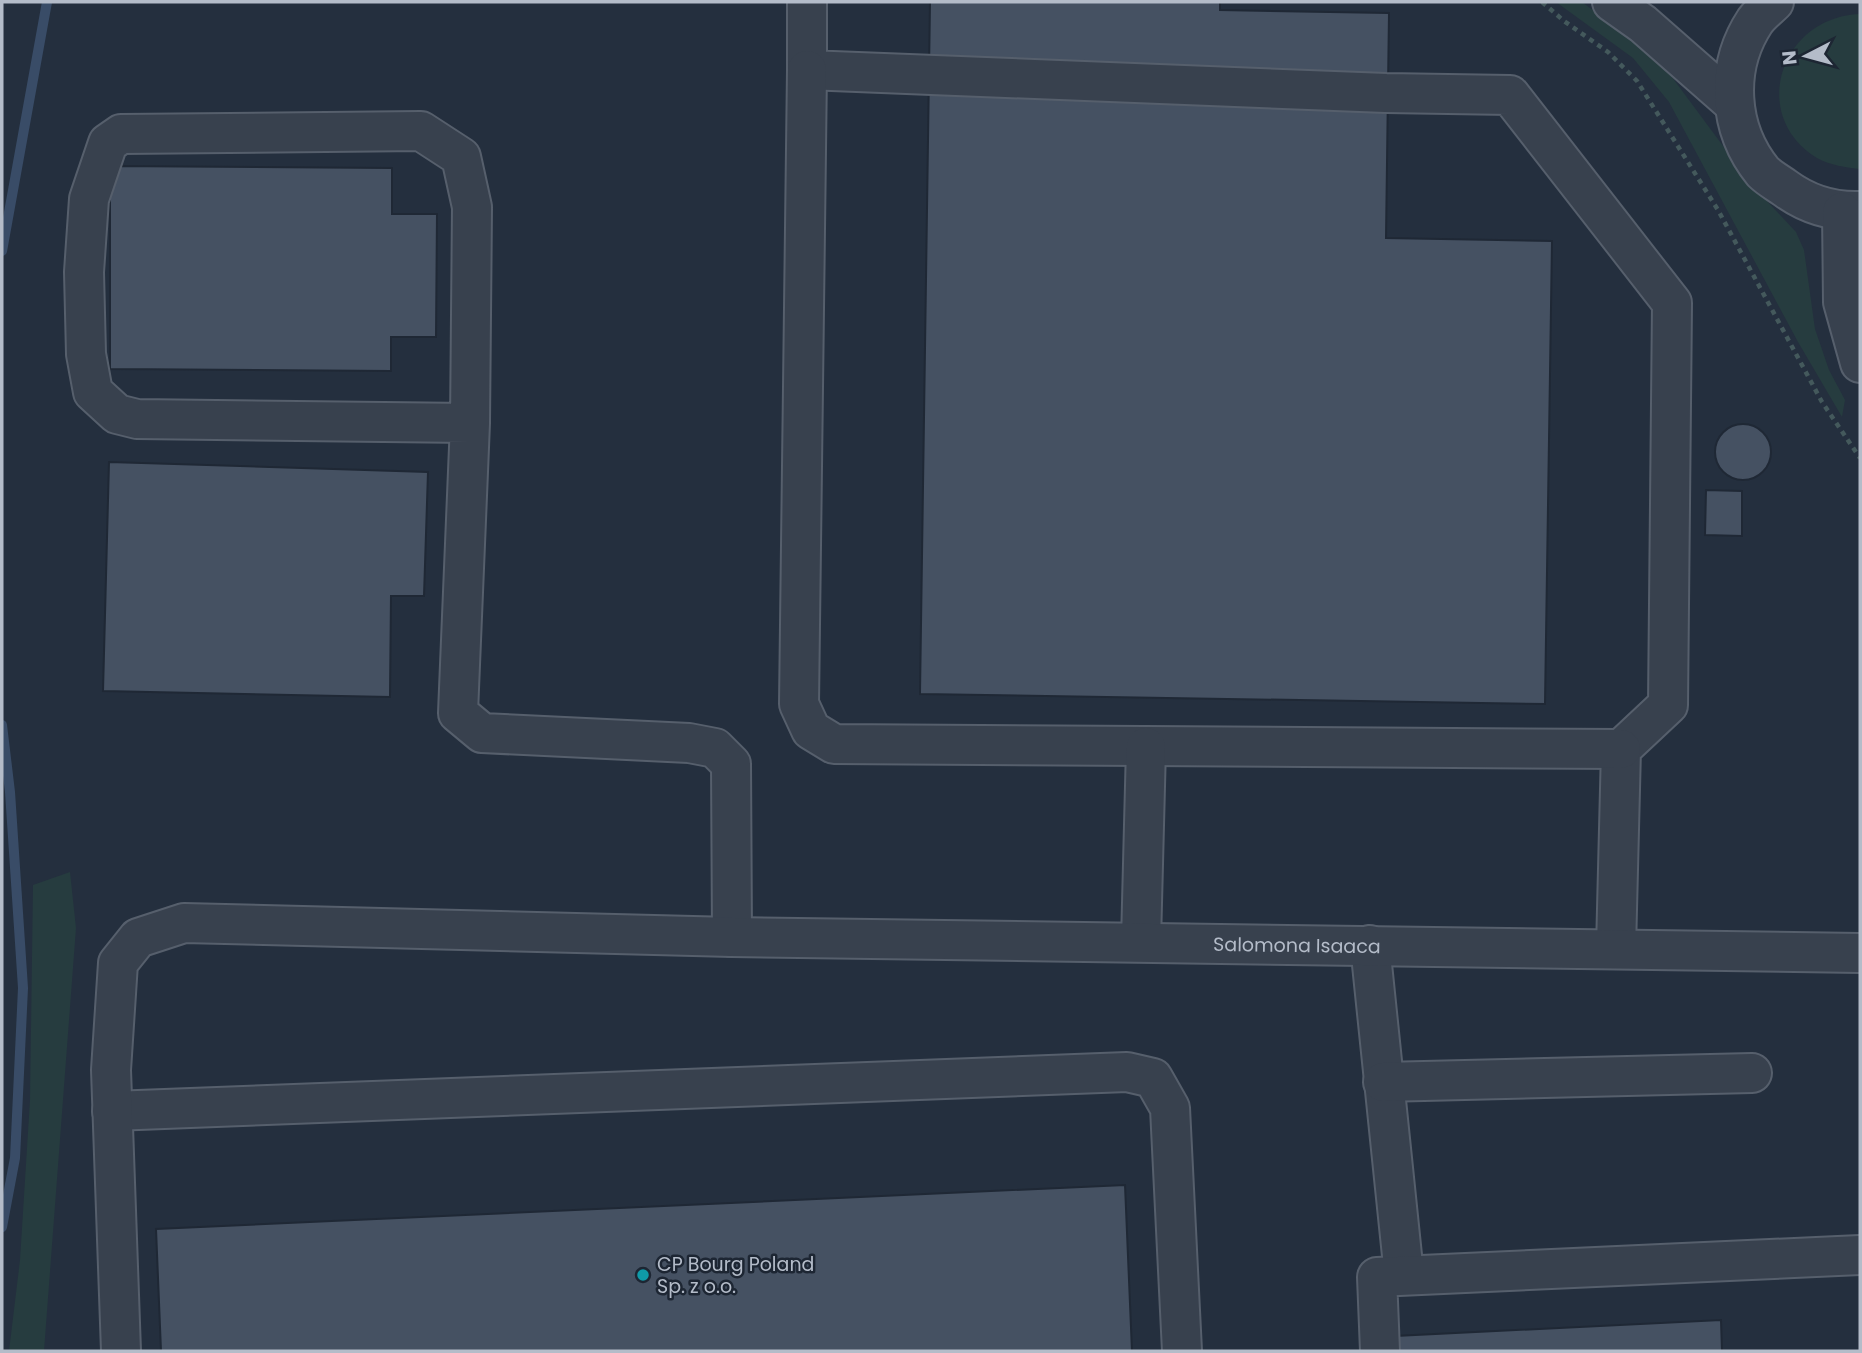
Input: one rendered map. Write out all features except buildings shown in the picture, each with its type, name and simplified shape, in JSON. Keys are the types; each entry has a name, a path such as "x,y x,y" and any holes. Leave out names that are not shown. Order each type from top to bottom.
{"street":[{"path":"807,2 799,704 810,730 834,744 1621,750 1668,705 1672,303 1510,95 1386,93 807,70"},
{"path":"1612,2 1643,24 1733,103"},
{"path":"1774,2 1755,21 1737,62 1733,103 1743,141 1765,174 1805,202 1851,211 1843,302 1860,363"},
{"path":"470,423 137,419 117,414 93,392 86,354 84,272 89,199 108,143 121,134 421,131 461,157 472,207 470,423 458,713 482,733 689,743 715,748 731,764 732,937"},
{"path":"1141,942 1146,747"},
{"path":"1616,949 1621,750"},
{"name":"Salomona Isaaca","path":"121,1351 111,1070 118,963 138,938 184,923 732,937 1860,953"},
{"path":"1370,945 1404,1275"},
{"path":"112,1111 1127,1072 1153,1078 1170,1108 1182,1351"},
{"path":"1384,1082 1752,1073"},
{"path":"1380,1351 1377,1277 1860,1255"}],"path":[{"path":"1542,2 1564,22 1608,52 1637,81 1718,210 1822,402 1860,458"}],"green space":[{"path":"1556,2 1582,2 1660,61 1752,185 1796,232 1804,250 1815,329 1829,370 1845,400 1842,417 1798,342 1669,102 1633,58"},
{"path":"1860,14 1859,169 1817,158 1796,140 1783,118 1779,95 1783,71 1793,50 1810,32 1832,19"},
{"path":"70,872 76,928 44,1351 9,1351 20,1260 30,1100 33,885"}],"waterway":[{"path":"2,251 47,2"},
{"path":"2,725 10,792 23,988 15,1158 2,1227"}],"place":[{"name":"CP Bourg Poland Sp. z o.o.","path":"643,1275"}]}
